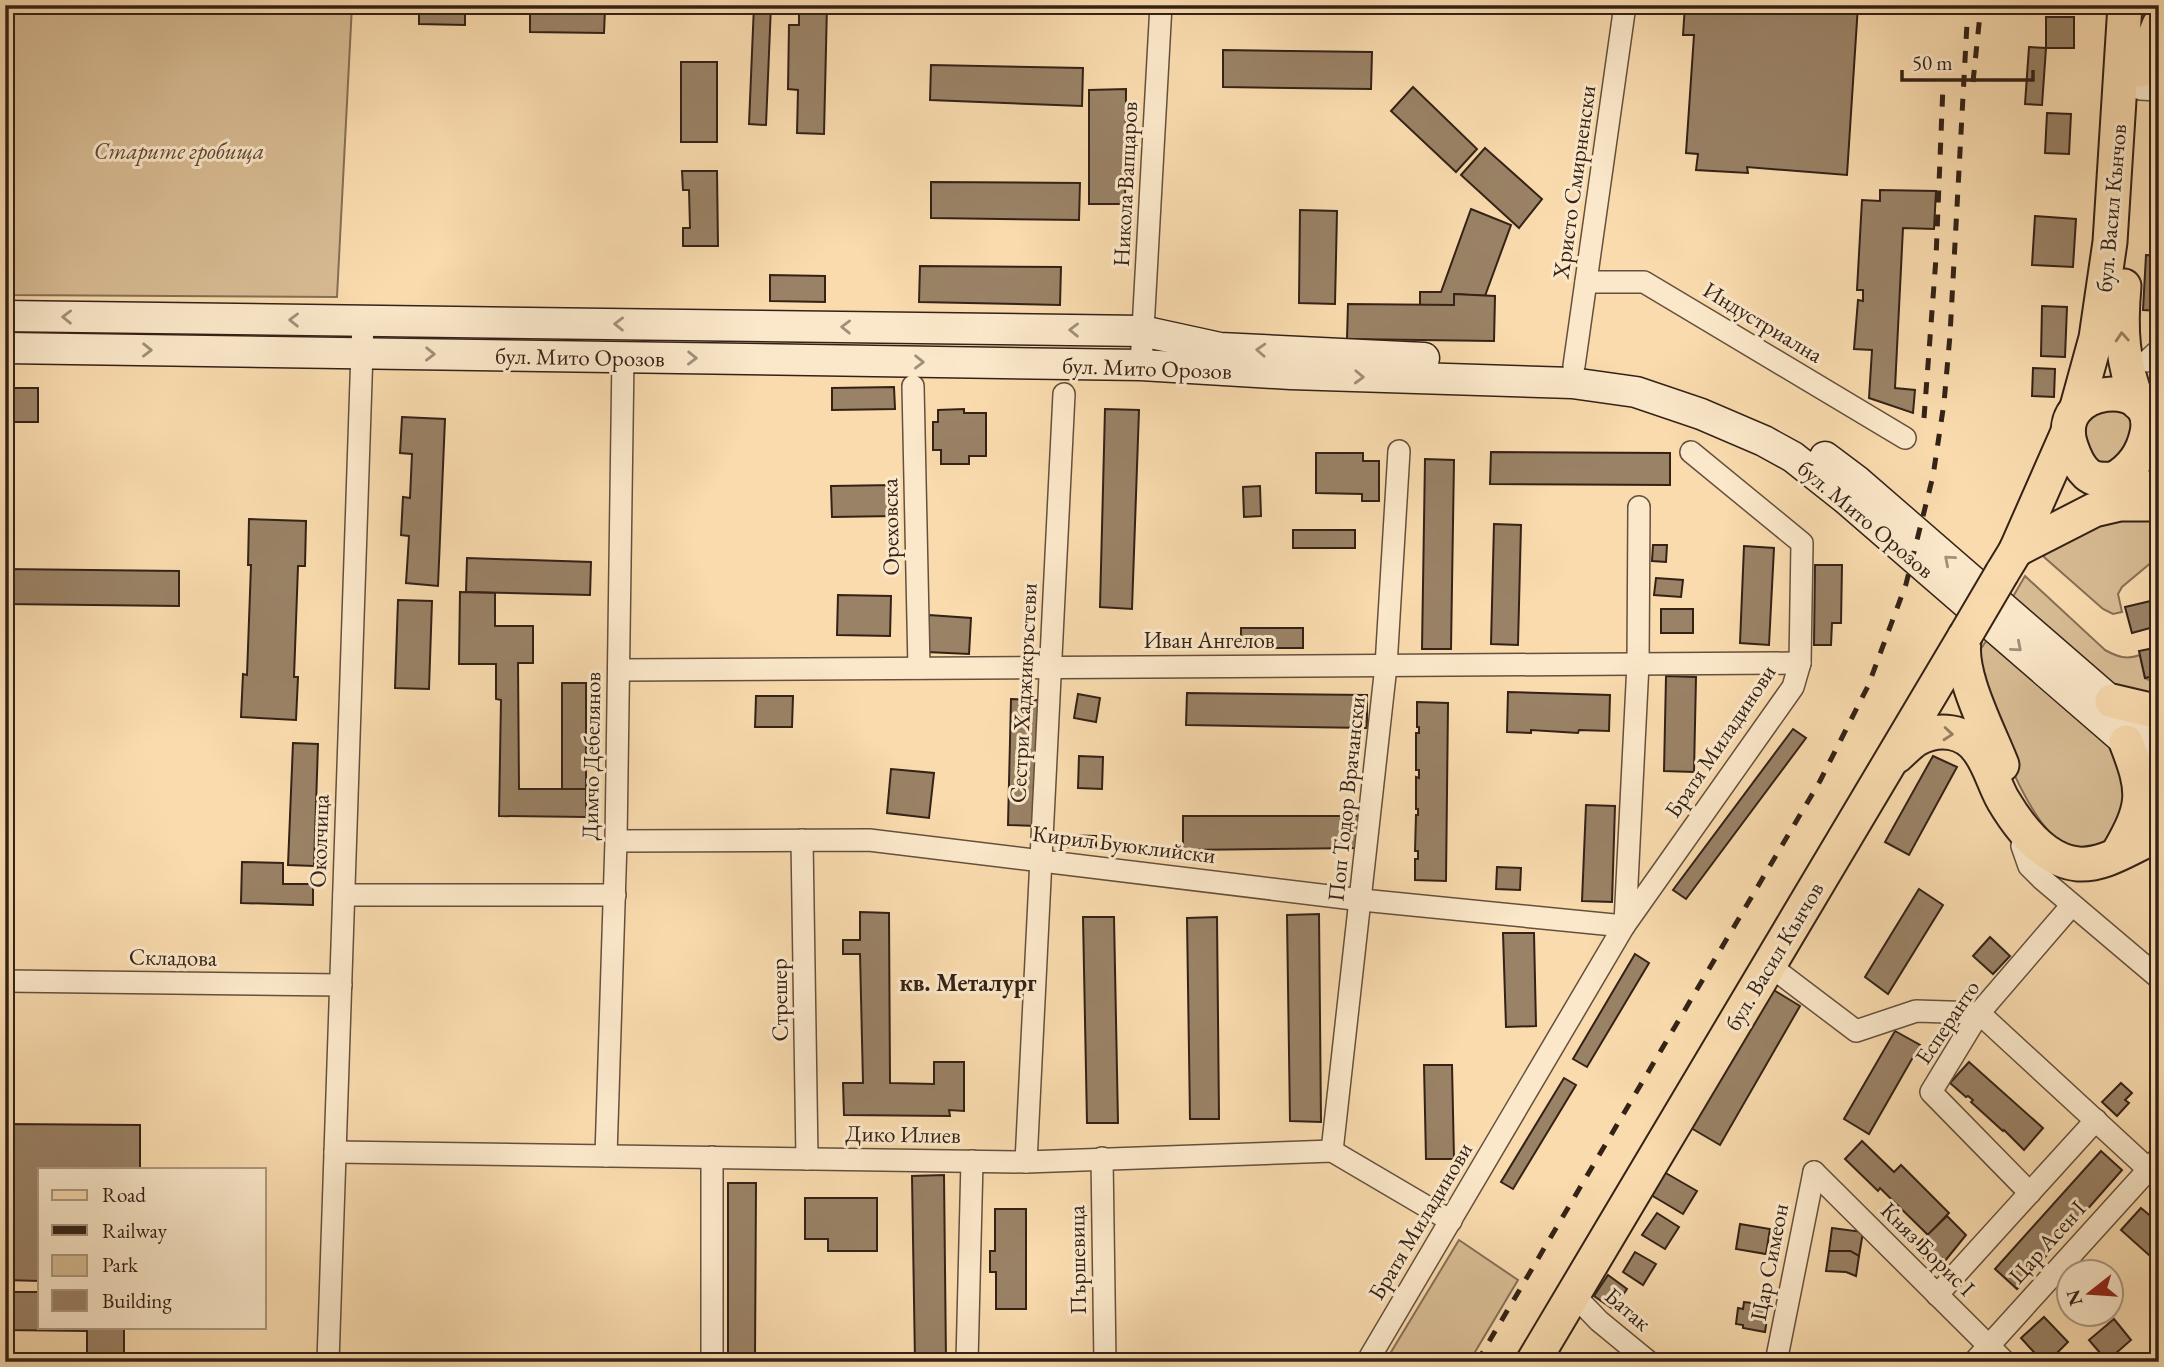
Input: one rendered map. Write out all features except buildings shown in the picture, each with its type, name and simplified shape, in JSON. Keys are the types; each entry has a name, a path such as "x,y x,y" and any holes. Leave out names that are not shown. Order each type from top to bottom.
{"main road":[{"path":"2114,5 2141,80"},
{"name":"бул. Васил Кънчов","path":"1533,1362 2009,562 2072,420 2096,338 2110,242 2141,80 2126,5"},
{"name":"бул. Васил Кънчов","path":"2147,5 2122,312 2128,376 2148,419"},
{"path":"2141,80 2159,25"},
{"name":"бул. Мито Орозов","path":"5,316 1142,331 1220,348 1574,366 1637,377 1692,391 1776,426 1807,444 1857,481 2159,743"},
{"name":"бул. Мито Орозов","path":"5,348 1141,365 1291,374 1572,383 1636,392 1690,410 1764,440 1822,478 2159,771"},
{"path":"2108,480 2127,470 2139,455 2146,437 2148,419 2122,394 2107,393 2090,399 2072,420 2074,454 2081,467 2094,478 2159,493"},
{"name":"бул. Васил Кънчов","path":"2009,562 2108,480"},
{"path":"2009,562 2094,510 2120,504 2159,504"},
{"path":"1965,636 1963,654 1967,675 2029,834"},
{"path":"2112,701 2159,712"},
{"path":"1890,762 1916,739 1941,732 1964,737 1979,750 2004,802 2029,834 2053,856 2073,863 2097,862 2159,835"},
{"path":"2118,853 2133,828 2141,798 2140,779 2126,742"}],"street":[{"name":"Никола Вапцаров","path":"1141,365 1161,5"},
{"name":"Христо Смирненски","path":"1574,366 1625,5"},
{"name":"Индустриална","path":"1586,282 1644,282 1905,438"},
{"name":"Околчица","path":"328,1362 363,321"},
{"name":"Димчо Дебелянов","path":"606,1156 617,841 623,357"},
{"name":"Ореховска","path":"913,386 919,668"},
{"name":"Сестри Хаджикръстеви","path":"1026,1162 1064,394"},
{"name":"Поп Тодор Врачански","path":"1332,1152 1386,666 1399,452"},
{"name":"Братя Миладинови","path":"1367,1362 1625,926 1793,687 1800,663 1802,543 1692,452"},
{"name":"Братя Миладинови","path":"1625,926 1638,664 1639,507"},
{"name":"Иван Ангелов","path":"619,670 1800,663"},
{"path":"2029,834 2022,846 2029,866 2071,905 2159,978"},
{"name":"Стрешер","path":"802,840 807,1159"},
{"name":"Кирил Буюклийски","path":"617,841 869,840 1362,900 1625,926"},
{"path":"344,895 615,895"},
{"name":"Есперанто","path":"2030,1193 1931,1093 1979,1013 2071,905"},
{"path":"1769,965 1856,1031 1916,1011 1979,1013 2096,1120 2155,1169"},
{"name":"Складова","path":"5,981 341,985"},
{"path":"1937,1295 2096,1120"},
{"name":"Дико Илиев","path":"335,1152 1026,1162 1332,1152"},
{"path":"1332,1152 1451,1221"},
{"path":"712,1157 712,1362"},
{"name":"Пършевица","path":"1102,1158 1105,1362"},
{"path":"967,1362 972,1161"},
{"name":"Цар Асен I","path":"1981,1354 2155,1169"},
{"name":"Княз Борис I","path":"1814,1172 1937,1295 1981,1354 2005,1362"},
{"name":"Цар Симеон","path":"1776,1362 1814,1172"},
{"name":"Батак","path":"1573,1294 1599,1321 1649,1362"}],"green space":[{"name":"Старите гробища","path":"5,5 352,5 337,297 5,295"},
{"path":"2098,405 2129,411 2133,434 2119,456 2103,464 2096,463 2083,438 2089,413"},
{"path":"2093,514 2141,517 2149,520 2159,534 2159,556 2122,587 2118,594 2122,612 2113,614 2103,609 2044,557 2044,549"},
{"path":"2025,576 2105,650 2122,657 2140,655 2145,678 2159,685 2159,701 2130,698 2011,600"},
{"path":"1990,635 2122,756 2127,766 2123,830 2104,842 2084,848 2069,846 2053,835 2023,792 1971,664"},
{"path":"1459,1240 1518,1280 1469,1362 1385,1362"}],"railway":[{"path":"1477,1362 1820,781 1868,686 1906,584 1933,476 1944,403 1968,5"},
{"path":"1973,82 1981,5"},
{"path":"1924,418 1936,258 1943,85"}],"district":[{"name":"кв. Металург","path":"968,982"}]}
